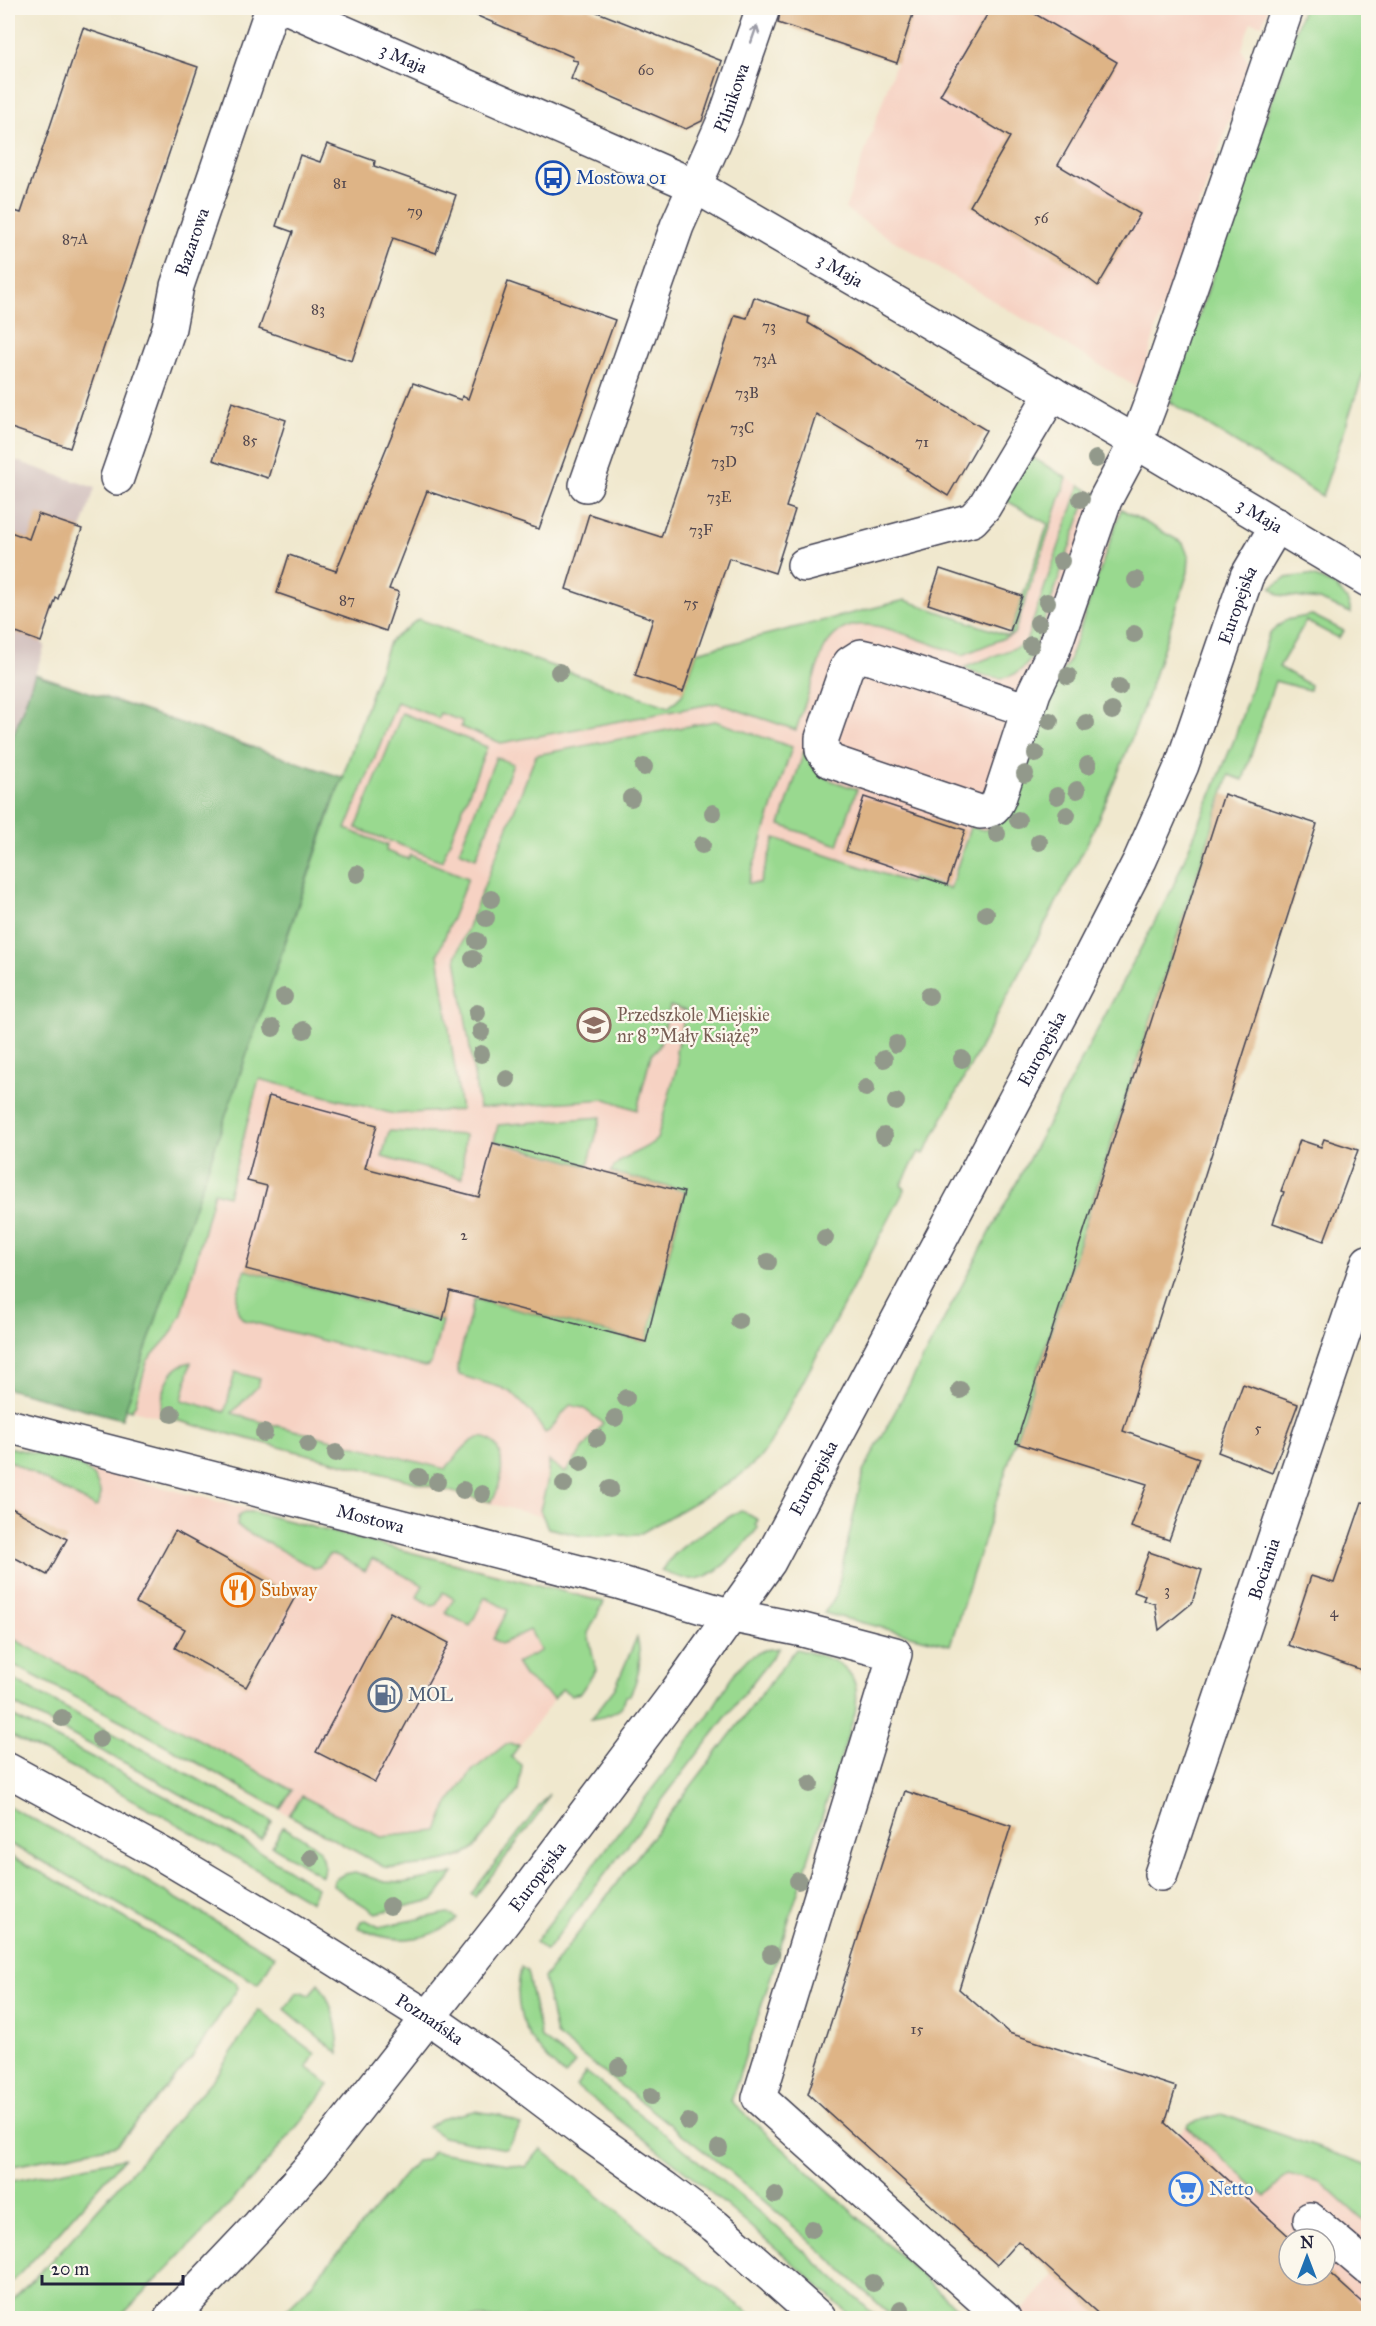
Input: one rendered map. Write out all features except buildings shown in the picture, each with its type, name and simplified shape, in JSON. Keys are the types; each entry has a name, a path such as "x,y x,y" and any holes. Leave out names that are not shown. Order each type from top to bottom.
{"street":[{"name":"Bazarowa","path":"117,478 169,328 177,285 272,8"},
{"name":"3 Maja","path":"288,8 695,186 1368,579"},
{"name":"Pilnikowa","path":"586,485 677,226 725,118 763,8"},
{"path":"1028,710 861,656 850,663 846,669 822,738 822,750 830,761 980,812 988,812 998,804 1028,710 1051,657 1106,500 1136,442 1287,8"},
{"path":"804,566 972,520 984,507 1052,393"},
{"name":"Europejska","path":"171,2319 260,2225 314,2163 429,2018 675,1694 729,1615 770,1562 1113,915 1164,809 1182,765 1247,576 1277,525"},
{"name":"Bociania","path":"1161,1874 1368,1262"},
{"name":"Mostowa","path":"8,1426 611,1581 729,1615 803,1630 895,1654 759,2098 1004,2319"},
{"name":"Poznańska","path":"8,1770 160,1853 291,1931 429,2018 666,2188 714,2226 819,2319"},
{"path":"1310,2219 1368,2268"}],"shaded area":[{"path":"915,8 1268,8 1262,25 1251,22 1245,38 1242,50 1249,64 1156,329 1146,365 1136,387 845,209"},
{"path":"8,458 95,488 58,599 56,598 41,641 45,646 8,751"},
{"name":"Przedszkole Miejskie nr 8 \"Mały Książę\"","path":"1065,477 1131,514 1048,758 554,1520 125,1408 389,642 418,619 669,707 682,695 697,652 905,600 1009,636"},
{"path":"8,1448 592,1597 604,1602 588,1633 596,1670 580,1693 571,1695 562,1689 511,1757 522,1765 518,1791 472,1851 461,1858 401,1868 384,1867 129,1725 8,1662"},
{"name":"Netto","path":"1221,2114 1368,2165 1368,2318 1016,2318 1188,2124"}],"green space":[{"path":"1303,8 1368,8 1368,360 1322,496 1170,402"},
{"path":"1030,456 1067,478 1014,634 963,655 885,628 851,626 840,631 831,639 823,651 796,730 717,703 501,743 461,727 462,721 440,713 438,718 397,702 346,829 387,845 386,851 408,859 410,855 468,878 438,954 461,1110 394,1114 259,1079 228,1196 214,1192 182,1314 170,1335 147,1361 135,1405 131,1410 125,1408 389,642 418,619 669,707 682,695 697,652 905,600 1009,636 1048,524 1005,500"},
{"path":"1080,485 1089,491 1031,659 1023,668 1008,677 991,677 963,668 1025,644"},
{"path":"1121,509 1183,543 1189,558 1188,572 1147,698 1117,776 1086,846 924,1154 919,1152 901,1185 905,1189 770,1444 759,1459 737,1478 638,1535 582,1536 548,1528 540,1510 547,1483 549,1461 565,1473 603,1423 583,1408 570,1405 545,1433 531,1412 512,1393 459,1375 457,1368 474,1299 646,1342 685,1191 611,1172 620,1161 657,1139 678,1063 676,1052 686,1011 670,1006 659,1047 651,1055 637,1110 606,1099 479,1108 456,957 536,755 715,721 792,747 748,883 760,883 775,838 910,883 913,877 950,889 970,827 985,830 1000,823 1049,692 1068,663"},
{"path":"1308,575 1323,580 1342,593 1351,613 1319,600 1279,595 1271,588 1285,578"},
{"path":"1312,615 1344,631 1338,638 1306,621 1279,667 1310,685 1309,690 1275,681 1243,780 1229,775 950,1645 824,1613 836,1596 863,1472 1171,891 1234,740 1269,634 1286,620"},
{"path":"35,674 344,778 337,790 122,1419 8,1389 8,751"},
{"path":"402,713 487,747 442,861 356,828"},
{"path":"804,751 807,752 814,768 819,773 833,781 857,789 838,845 780,825"},
{"path":"496,757 513,764 476,858 459,851"},
{"path":"601,1117 588,1166 494,1141 498,1125"},
{"path":"389,1131 465,1135 462,1178 382,1157"},
{"path":"245,1270 442,1321 432,1361 424,1367 244,1320 237,1309 237,1303"},
{"path":"191,1362 182,1400 225,1412 235,1372 260,1379 258,1386 232,1413 251,1419 445,1469 472,1441 478,1438 488,1439 496,1446 501,1461 500,1479 495,1496 491,1502 160,1416 164,1391 171,1375 176,1369"},
{"path":"8,1447 74,1463 86,1469 94,1478 99,1489 98,1506 95,1507 8,1460"},
{"path":"741,1510 758,1520 755,1525 758,1528 737,1553 718,1569 709,1575 688,1579 661,1571 687,1544"},
{"path":"244,1512 254,1512 604,1602 588,1633 596,1670 580,1693 571,1695 562,1689 554,1699 525,1677 516,1663 541,1651 530,1630 501,1644 493,1639 508,1610 485,1597 470,1626 447,1614 446,1611 454,1599 443,1592 436,1605 432,1606 417,1597 423,1585 372,1559 365,1571 330,1554 319,1567 313,1568 237,1526 238,1517"},
{"path":"8,1636 292,1790 280,1809 129,1725 8,1662"},
{"path":"637,1637 639,1667 630,1695 626,1696 618,1710 591,1719 615,1688"},
{"path":"779,1648 546,1951 535,1942 707,1717 735,1672 748,1658 764,1650"},
{"path":"796,1649 835,1661 844,1667 851,1675 855,1685 857,1697 855,1713 731,2101 968,2318 894,2318 807,2238 729,2171 556,2035 544,1978"},
{"path":"8,1677 216,1789 272,1822 261,1840 140,1771 8,1701"},
{"path":"8,1714 165,1796 280,1864 317,1888 311,1902 161,1815 8,1734"},
{"path":"506,1744 519,1745 511,1757 522,1765 518,1791 472,1851 453,1859 417,1866 384,1867 289,1815 302,1796 381,1837 437,1831 448,1804 472,1771"},
{"path":"549,1794 541,1811 475,1897 471,1894"},
{"path":"8,1806 107,1858 275,1956 258,1984 8,1843"},
{"path":"283,1827 306,1840 319,1851 324,1866 322,1876 272,1846"},
{"path":"8,1855 99,1903 235,1982 238,1988 191,2059 117,2145 8,2167"},
{"path":"355,1872 384,1882 402,1883 454,1873 434,1900 376,1913 333,1886 334,1880 344,1874"},
{"path":"448,1913 457,1919 434,1933 409,1939 383,1937 358,1927 361,1921 366,1920 379,1927"},
{"path":"521,1967 527,1971 541,2038 575,2063 565,2076 542,2052 526,2028 518,2001"},
{"path":"318,1983 328,2000 334,2017 339,2054 285,2009 296,1993 302,1992 310,1995"},
{"path":"259,2010 315,2054 307,2067 329,2085 305,2116 228,2205 119,2318 8,2318 8,2305 66,2245 219,2072"},
{"path":"586,2072 679,2145 777,2227 878,2318 853,2318 694,2178 576,2086"},
{"path":"474,2111 500,2115 521,2125 506,2149 443,2137 428,2127 440,2119"},
{"path":"1221,2114 1368,2165 1368,2225 1321,2182 1288,2174 1266,2197 1187,2127 1188,2124"},
{"path":"541,2149 659,2246 754,2318 278,2318 305,2291 416,2161 425,2160 433,2151 525,2167"},
{"path":"124,2158 51,2241 8,2286 8,2182"}],"place":[{"name":"Mostowa 01","path":"553,178"},
{"name":"Przedszkole Miejskie nr 8 \"Mały Książę\"","path":"594,1025"},
{"name":"Subway","path":"238,1590"},
{"name":"MOL","path":"385,1695"},
{"name":"Netto","path":"1186,2189"}]}
